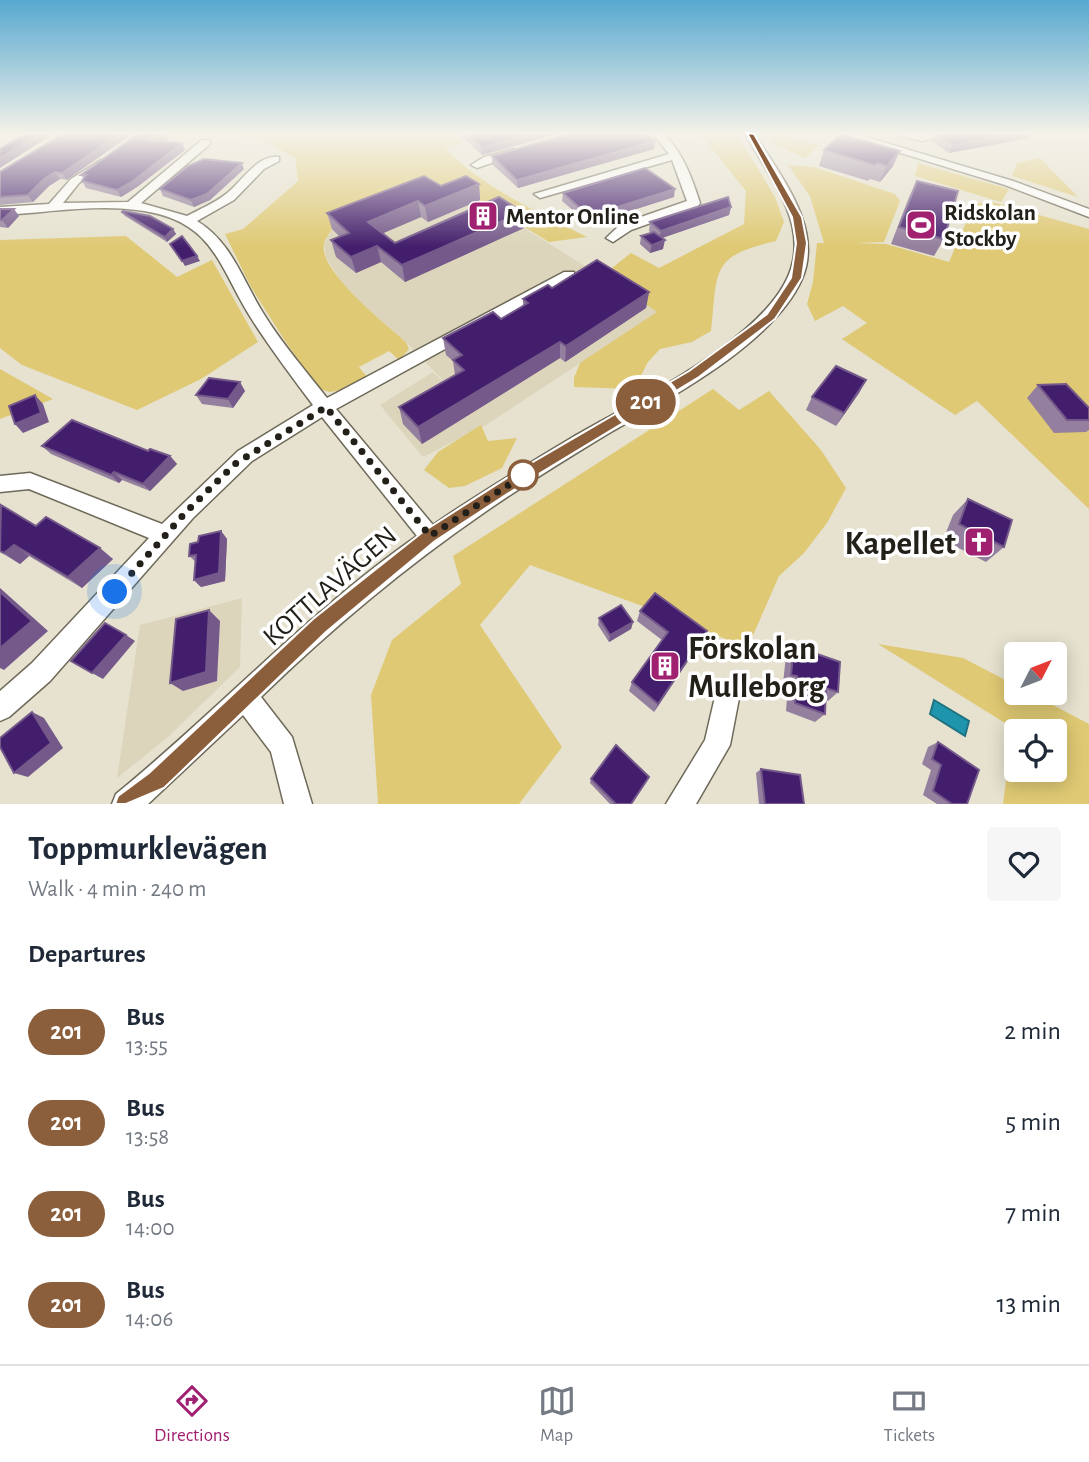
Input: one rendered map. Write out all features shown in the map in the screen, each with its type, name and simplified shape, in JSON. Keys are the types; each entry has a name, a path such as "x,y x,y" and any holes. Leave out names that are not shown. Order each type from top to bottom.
{"street":[{"path":"52,208 75,181 89,172"},
{"path":"130,206 171,172"},
{"path":"189,220 230,197 255,172"},
{"path":"540,194 620,172"},
{"path":"613,238 626,227 694,203 684,172"},
{"name":"KOTTLAVÄGEN","path":"126,804 156,780 320,626 430,536 527,473 694,374 771,316 796,278 802,243 797,217 771,172"},
{"path":"970,172 1089,213"},
{"path":"0,211 130,206 165,212 189,220 217,243 259,319 430,536"},
{"path":"0,708 49,664 166,535 235,464 326,407 569,275"},
{"path":"0,484 30,481 166,535"},
{"path":"680,804 717,745 727,693"},
{"path":"244,696 283,746 298,804"}],"shaded area":[{"path":"297,172 471,172 512,198 587,237 549,242 467,192 332,229 324,244 325,255 332,268 370,311 406,342 409,349 399,360 389,351 359,367 368,378 342,390 330,392 319,389 285,341 251,287 225,234 243,229 298,181"},
{"path":"730,172 760,172 775,197 784,222 776,241 739,253 721,269 717,280 711,331 692,342 660,349 648,362 634,389 574,387 574,378 580,363 657,312 603,275 631,253 659,268 744,224 746,191"},
{"path":"793,172 828,172 895,194 900,201 884,242 855,243 886,244 949,262 974,204 989,201 1089,229 1089,509 977,401 955,415 842,339 867,323 843,306 815,321 807,304 813,282 817,243 824,243 810,196"},
{"path":"916,172 948,172 1009,189 1001,202 915,176"},
{"path":"1014,172 1053,172 1078,197 1012,176"},
{"path":"467,192 658,312 486,425 423,457 380,405 433,372 460,398 339,279 326,257 324,244 332,229"},
{"path":"126,236 177,277 212,260 258,342 201,379 137,410 22,365 0,348 0,240"},
{"path":"0,369 53,399 0,419"},
{"path":"713,389 739,410 769,391 821,450 846,488 827,523 804,553 779,576 747,649 697,626 530,565 480,625 562,747 519,804 378,804 371,695 392,640 461,584 453,556"},
{"path":"481,425 488,441 517,438 502,468 465,486 449,488 424,470 438,452"},
{"path":"242,598 240,667 168,737 117,778 140,625"},
{"path":"878,644 963,658 1004,679 1004,705 1053,705 1089,724 1089,804 1003,804 1006,782 1067,782 1067,719 1004,719 1004,722"}],"water":[{"path":"934,700 969,721 965,736 930,714"}],"building":[{"path":"0,172 64,172 55,172 44,179 28,195 0,197"},
{"path":"86,172 145,172 117,190 82,181 86,175 81,175"},
{"path":"181,172 232,172 207,194 191,200 160,189"},
{"path":"508,172 547,172 517,180"},
{"path":"633,172 650,172 675,189 589,216 563,193"},
{"path":"424,176 441,186 466,176 479,184 425,206 418,201 368,222 395,243 499,197 523,212 402,265 377,246 351,257 331,240 349,233 327,213"},
{"path":"917,181 958,191 944,239 899,227"},
{"path":"728,197 731,207 661,231 650,222"},
{"path":"0,209 14,209 0,220"},
{"path":"123,211 150,216 173,229 165,237"},
{"path":"654,232 665,240 652,245 641,236"},
{"path":"182,236 197,256 182,261 170,244"},
{"path":"597,260 649,292 566,346 560,342 418,427 399,407 464,370 453,360 462,355 443,338 493,312 501,319 528,303 523,299 548,285 552,288"},
{"path":"836,366 866,380 844,413 812,397"},
{"path":"209,378 240,382 228,399 196,395"},
{"path":"1066,384 1089,408 1089,420 1067,420 1038,385"},
{"path":"35,395 41,413 15,424 9,406"},
{"path":"72,420 148,451 150,449 170,456 143,484 114,472 111,475 42,446"},
{"path":"968,499 1012,520 1004,547 959,524"},
{"path":"1,505 36,526 46,517 100,548 68,577 14,545 4,553 0,551"},
{"path":"221,531 219,573 194,580 196,555 189,556 190,544 198,542 199,536"},
{"path":"0,592 32,621 0,648"},
{"name":"Förskolan Mulleborg","path":"655,593 707,631 658,704 632,682 668,632 640,611"},
{"path":"621,605 633,622 610,635 599,618"},
{"path":"209,610 206,672 170,683 176,619"},
{"path":"105,623 126,635 92,673 71,661"},
{"path":"794,646 840,662 838,692 826,688 825,714 795,703 797,676 791,675"},
{"path":"32,712 51,743 14,773 0,747 0,738"},
{"path":"938,742 979,770 967,804 952,804 933,791 941,765 932,759"},
{"path":"616,745 649,777 631,804 616,804 591,779"},
{"path":"761,769 800,775 804,804 765,804"}],"bus line":[{"name":"201","path":"126,804 156,780 320,626 430,536 527,473 694,374 771,316 796,278 802,243 797,217 772,172"}],"place":[{"name":"Mentor Online","path":"483,216"},
{"name":"Ridskolan Stockby","path":"921,225"},
{"name":"Kapellet","path":"979,542"},
{"name":"Förskolan Mulleborg","path":"665,666"}],"route":[{"path":"115,592 186,512 235,464 326,407 430,536 527,473 523,475"}]}
